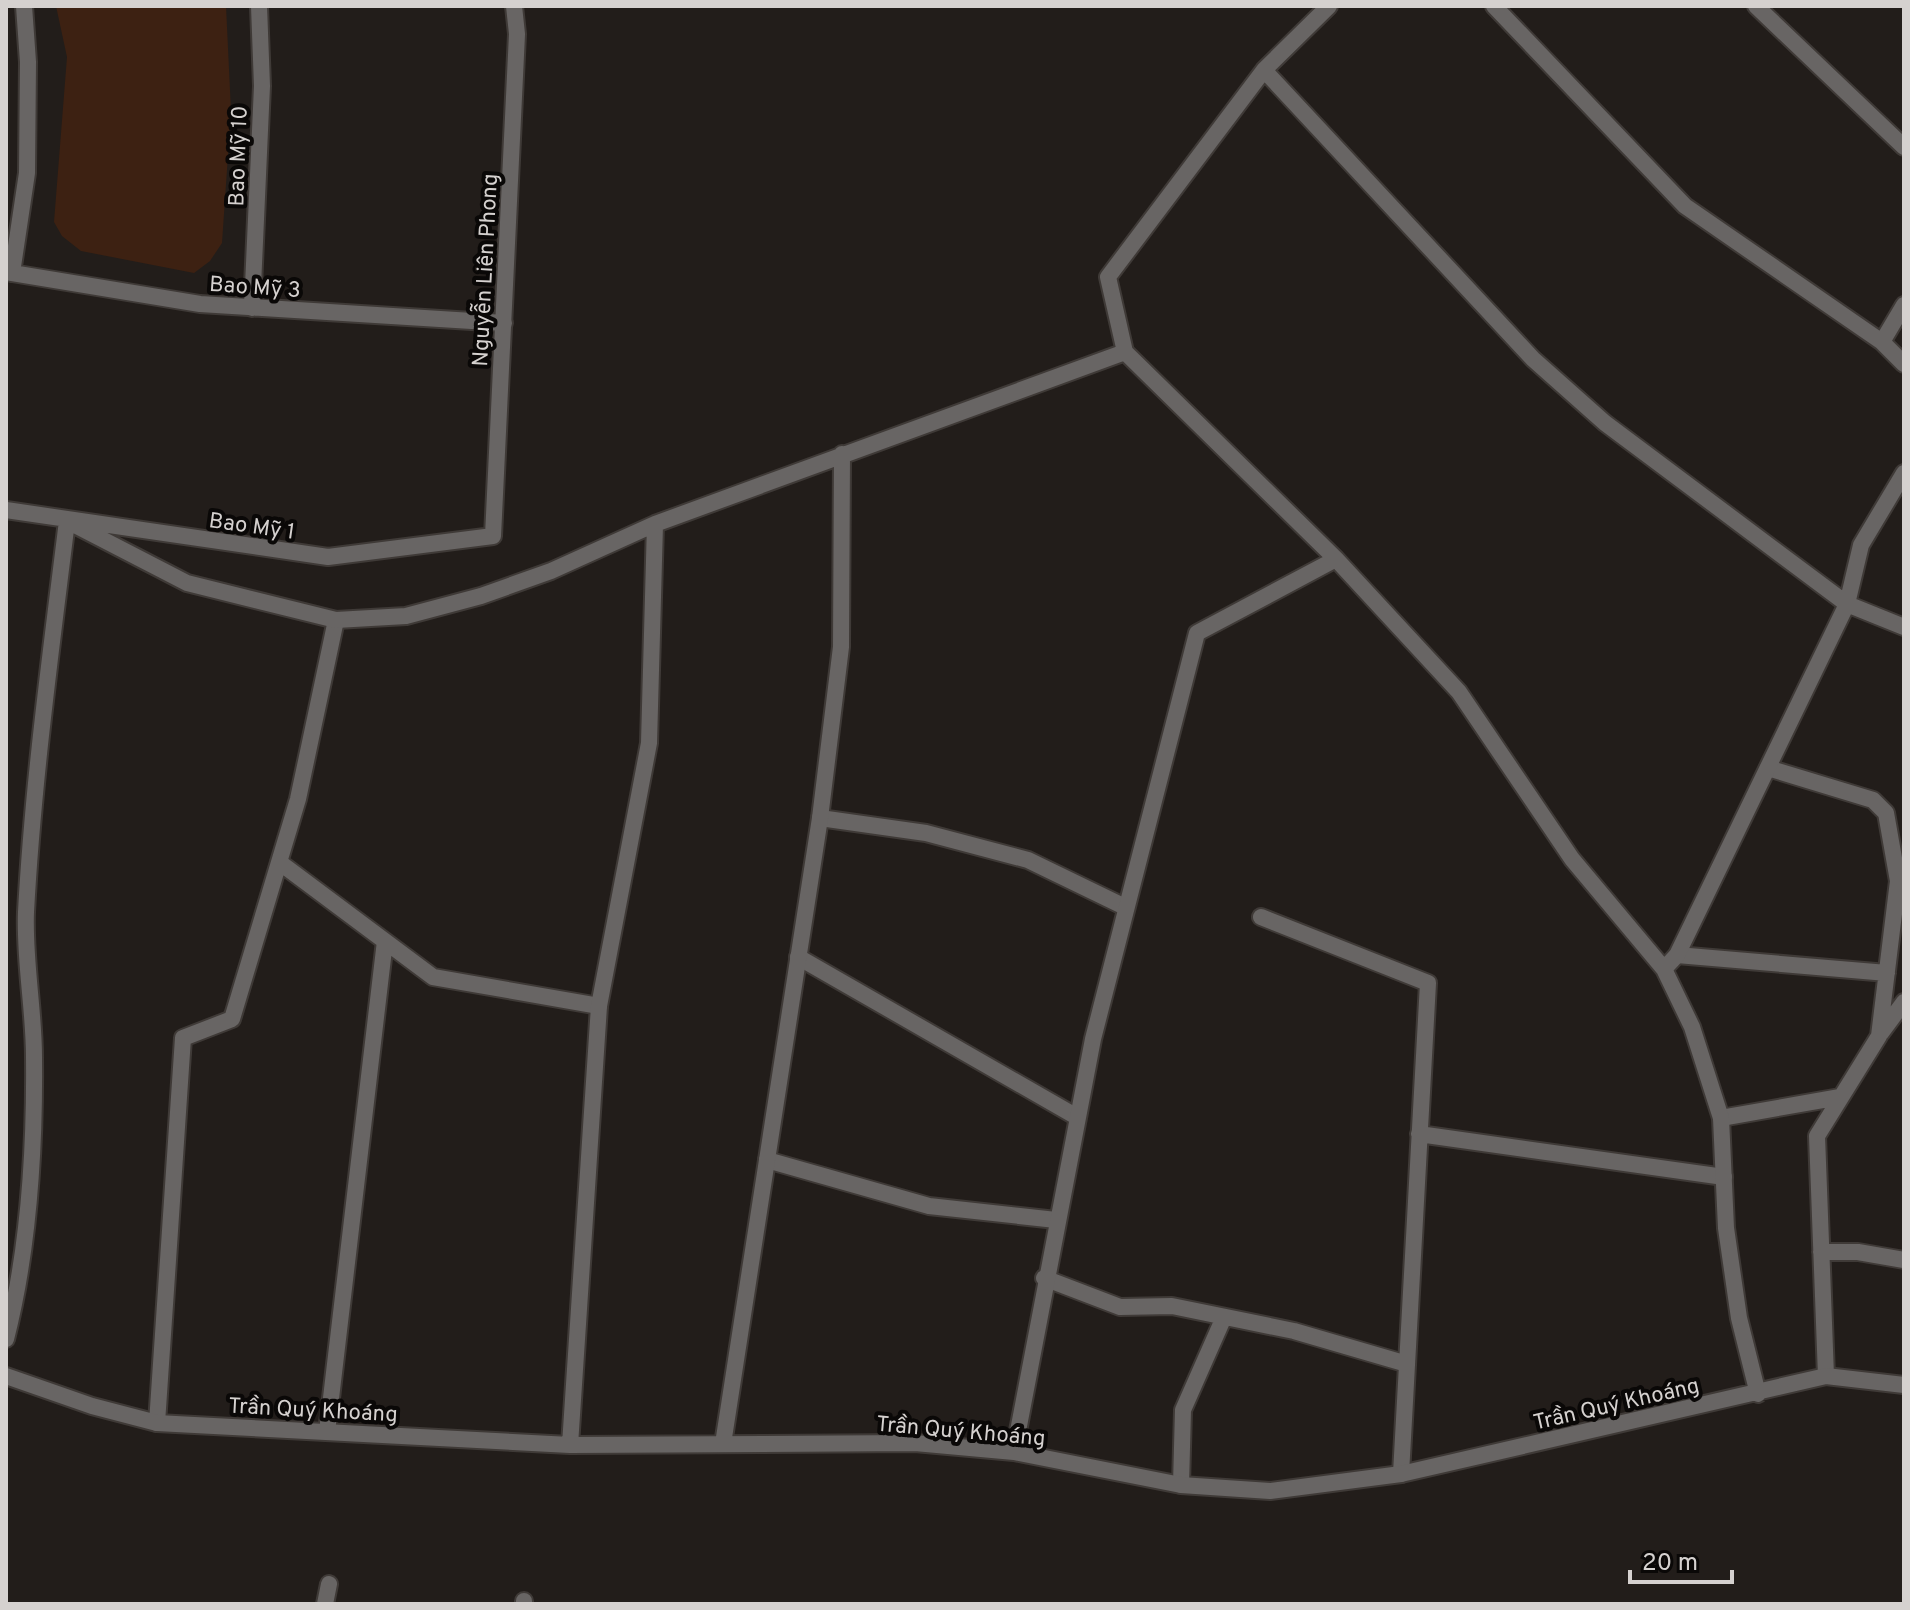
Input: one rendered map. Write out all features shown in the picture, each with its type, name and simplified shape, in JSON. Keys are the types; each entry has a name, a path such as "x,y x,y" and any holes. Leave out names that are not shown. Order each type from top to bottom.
{"street":[{"path":"9,272 27,173 28,62 24,6"},
{"name":"Bao Mỹ 10","path":"252,308 262,86 259,6"},
{"name":"Nguyễn Liên Phong","path":"493,536 517,34 514,6"},
{"path":"1329,6 1264,70 1108,277 1125,352 1336,559 1459,692 1572,859 1664,969 1692,1027 1721,1118 1726,1228 1739,1318 1758,1394"},
{"path":"1494,6 1685,206 1882,342 1904,364"},
{"path":"1756,6 1904,147"},
{"path":"1264,70 1533,359 1605,423 1847,604 1904,627"},
{"name":"Bao Mỹ 3","path":"9,272 200,304 504,323"},
{"path":"1882,342 1904,305"},
{"path":"6,1339 13,1313 32,1157 34,1056 26,915 42,723 67,521 187,583 336,620 406,616 481,596 551,571 655,524 1125,352"},
{"path":"723,1444 820,818 841,647 842,454"},
{"path":"1664,969 1677,955 1847,604 1861,545 1904,473"},
{"name":"Bao Mỹ 1","path":"6,510 328,557 493,536"},
{"path":"570,1445 599,1006 649,743 655,524"},
{"path":"1014,1452 1044,1278 1077,1117 1125,907 1197,633 1336,559"},
{"path":"157,1423 183,1038 232,1019 298,799 336,620"},
{"path":"1768,768 1873,800 1886,813 1898,881 1879,1036"},
{"path":"820,818 926,833 1028,860 1125,907"},
{"path":"279,862 433,977 599,1006"},
{"path":"1261,917 1428,983 1401,1474"},
{"path":"327,1432 385,941"},
{"path":"1677,955 1887,973"},
{"path":"798,957 1077,1117"},
{"path":"1826,1376 1817,1136 1879,1036 1904,1002"},
{"path":"1721,1118 1840,1097"},
{"path":"1419,1134 1724,1177"},
{"path":"767,1160 929,1206 1056,1220"},
{"path":"1821,1252 1858,1252 1904,1260"},
{"path":"1044,1278 1120,1307 1172,1306 1294,1331 1407,1364"},
{"path":"1181,1485 1183,1410 1224,1317"},
{"name":"Trần Quý Khoáng","path":"6,1376 92,1406 157,1423 570,1445 915,1443 1014,1452 1181,1485 1270,1491 1401,1474 1826,1376 1904,1385"},
{"path":"325,1604 329,1584"}],"shaded area":[{"path":"56,6 226,6 231,111 222,243 210,261 194,273 81,251 62,236 54,222 67,57"}]}
